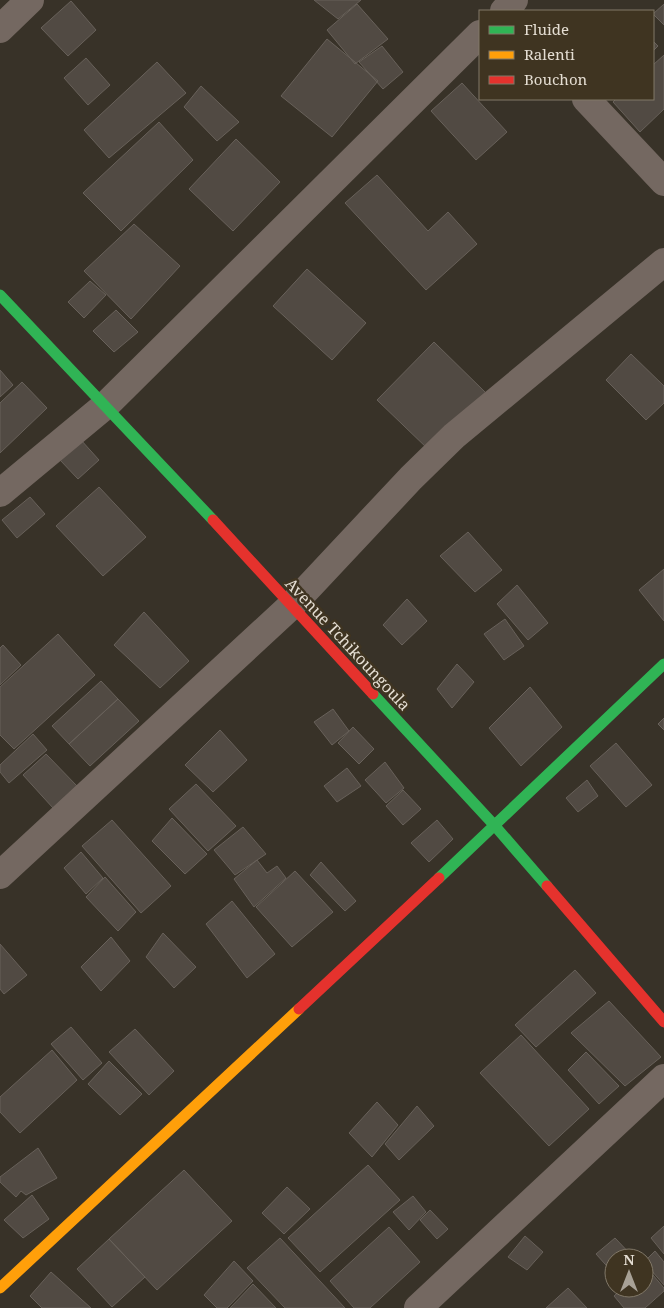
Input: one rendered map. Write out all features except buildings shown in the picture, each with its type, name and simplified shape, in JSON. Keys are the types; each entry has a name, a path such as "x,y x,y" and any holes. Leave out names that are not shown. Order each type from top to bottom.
{"street":[{"path":"0,28 30,0"},
{"path":"505,10 514,0"},
{"path":"0,493 106,405 479,35"},
{"path":"587,100 664,182"},
{"path":"0,875 291,606 411,478 454,436 664,262"},
{"name":"Avenue Tchikoungoula","path":"0,295 106,405 495,826 664,1022"},
{"path":"0,1288 495,826 664,664"},
{"path":"418,1308 664,1078"}],"traffic: fast":[{"path":"0,295 213,520"},
{"path":"439,878 664,664"},
{"path":"373,694 495,826 547,886"}],"traffic: slow":[{"path":"0,1288 299,1009"}],"traffic: jam":[{"path":"213,520 373,694"},
{"path":"299,1009 439,878"},
{"path":"547,886 664,1022"}]}
